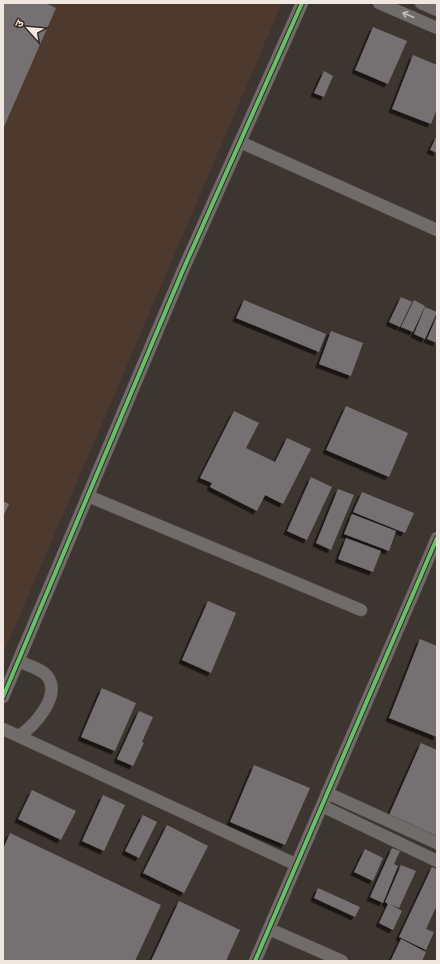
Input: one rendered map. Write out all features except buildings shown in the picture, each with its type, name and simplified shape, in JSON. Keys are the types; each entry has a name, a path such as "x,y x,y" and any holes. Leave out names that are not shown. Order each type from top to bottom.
{"street":[{"path":"3,697 183,270 302,3"},
{"path":"379,3 437,28"},
{"path":"421,3 437,10"},
{"path":"240,142 437,230"},
{"path":"88,496 361,610"},
{"path":"255,961 295,864 322,806 437,538"},
{"path":"18,661 48,676 51,684 51,692 46,708 37,721 19,736"},
{"path":"3,729 295,864"},
{"path":"327,793 437,843"},
{"path":"322,806 437,861"},
{"path":"268,929 342,961"}],"shaded area":[{"path":"3,3 282,3 3,655"}],"cycle path":[{"path":"3,697 183,270 302,3"},
{"path":"255,961 437,538"}]}
